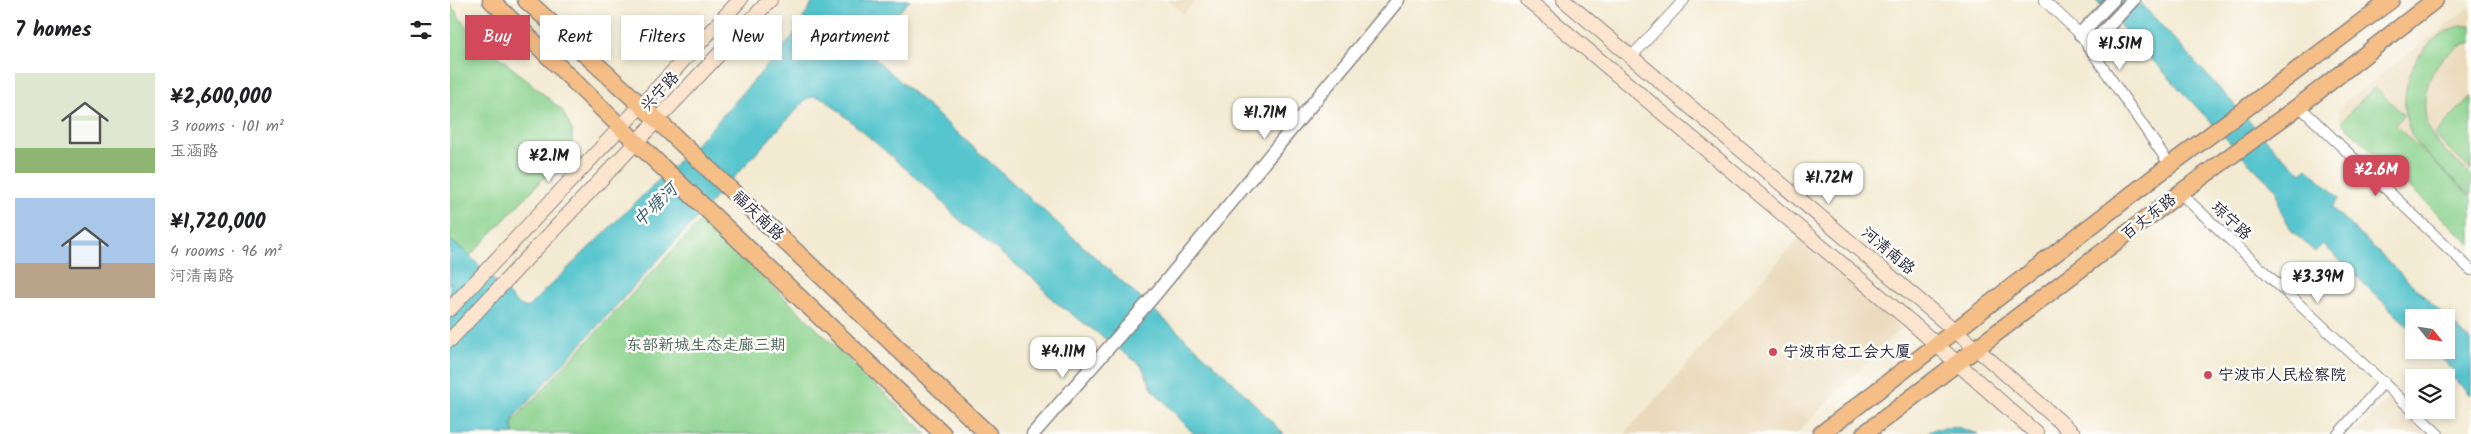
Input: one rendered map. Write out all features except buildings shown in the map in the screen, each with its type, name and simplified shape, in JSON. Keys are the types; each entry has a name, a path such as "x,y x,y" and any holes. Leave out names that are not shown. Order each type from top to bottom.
{"main road":[{"name":"福庆南路","path":"490,0 620,127 943,434"},
{"name":"福庆南路","path":"526,0 697,157 988,434"},
{"path":"450,309 740,0"},
{"name":"兴宁路","path":"450,340 770,0"},
{"path":"1528,0 1936,344 2037,434"},
{"name":"河清南路","path":"1564,0 1977,349 2074,434"},
{"name":"百丈东路","path":"1821,434 2170,165 2391,0"},
{"name":"百丈东路","path":"1864,434 2180,193 2299,106 2435,0"}],"street":[{"path":"1033,434 1153,296 1398,0"},
{"path":"1631,57 1684,0"},
{"path":"2044,0 2080,34 2170,165"},
{"path":"2080,34 2113,0"},
{"path":"2089,47 2133,0"},
{"path":"2299,106 2471,270"},
{"name":"琼宁路","path":"2180,193 2438,434"},
{"path":"2338,434 2384,382"}],"shaded area":[{"path":"1167,0 1195,0 1184,14"},
{"path":"2471,6 2471,245 2341,122 2339,111 2344,103"},
{"path":"1799,238 1901,328 1796,434 1625,434"},
{"path":"2389,399 2405,414 2405,419 2410,419 2426,434 2355,434"}],"green space":[{"path":"450,4 465,25 465,60 503,60 562,110 572,130 572,148 450,277"},
{"path":"2471,25 2471,43 2457,48 2446,55 2430,78 2425,106 2426,120 2434,139 2471,175 2471,195 2430,158 2416,142 2407,121 2405,105 2410,75 2416,61 2425,48 2449,30"},
{"path":"2374,87 2404,115 2395,125 2471,197 2471,245 2341,122"},
{"path":"2471,96 2471,170 2434,135"},
{"name":"东部新城生态走廊三期","path":"702,219 927,434 501,434"}],"water":[{"path":"814,0 910,0 896,15 805,15"},
{"path":"2096,0 2138,0 2277,151 2302,173 2307,168 2339,198 2332,208 2438,309 2405,309 2405,323 2323,244 2315,252 2292,231 2280,209 2277,190 2253,167"},
{"name":"中塘河","path":"792,37 792,60 877,60 1228,377 1284,434 1194,434 1153,390 1141,365 1054,301 1035,280 956,217 936,195 825,99 815,96 806,99 514,417 512,426 514,434 450,434 450,240 466,252 518,304 527,308 707,133 772,60 782,60 782,49"},
{"path":"2455,326 2471,341 2471,396 2455,380 2455,369 2452,369 2442,359 2455,359"},
{"path":"1957,427 1978,434 1924,434 1935,429"}],"place":[{"name":"宁波市总工会大厦","path":"1773,352"},
{"name":"宁波市人民检察院","path":"2208,375"}]}
